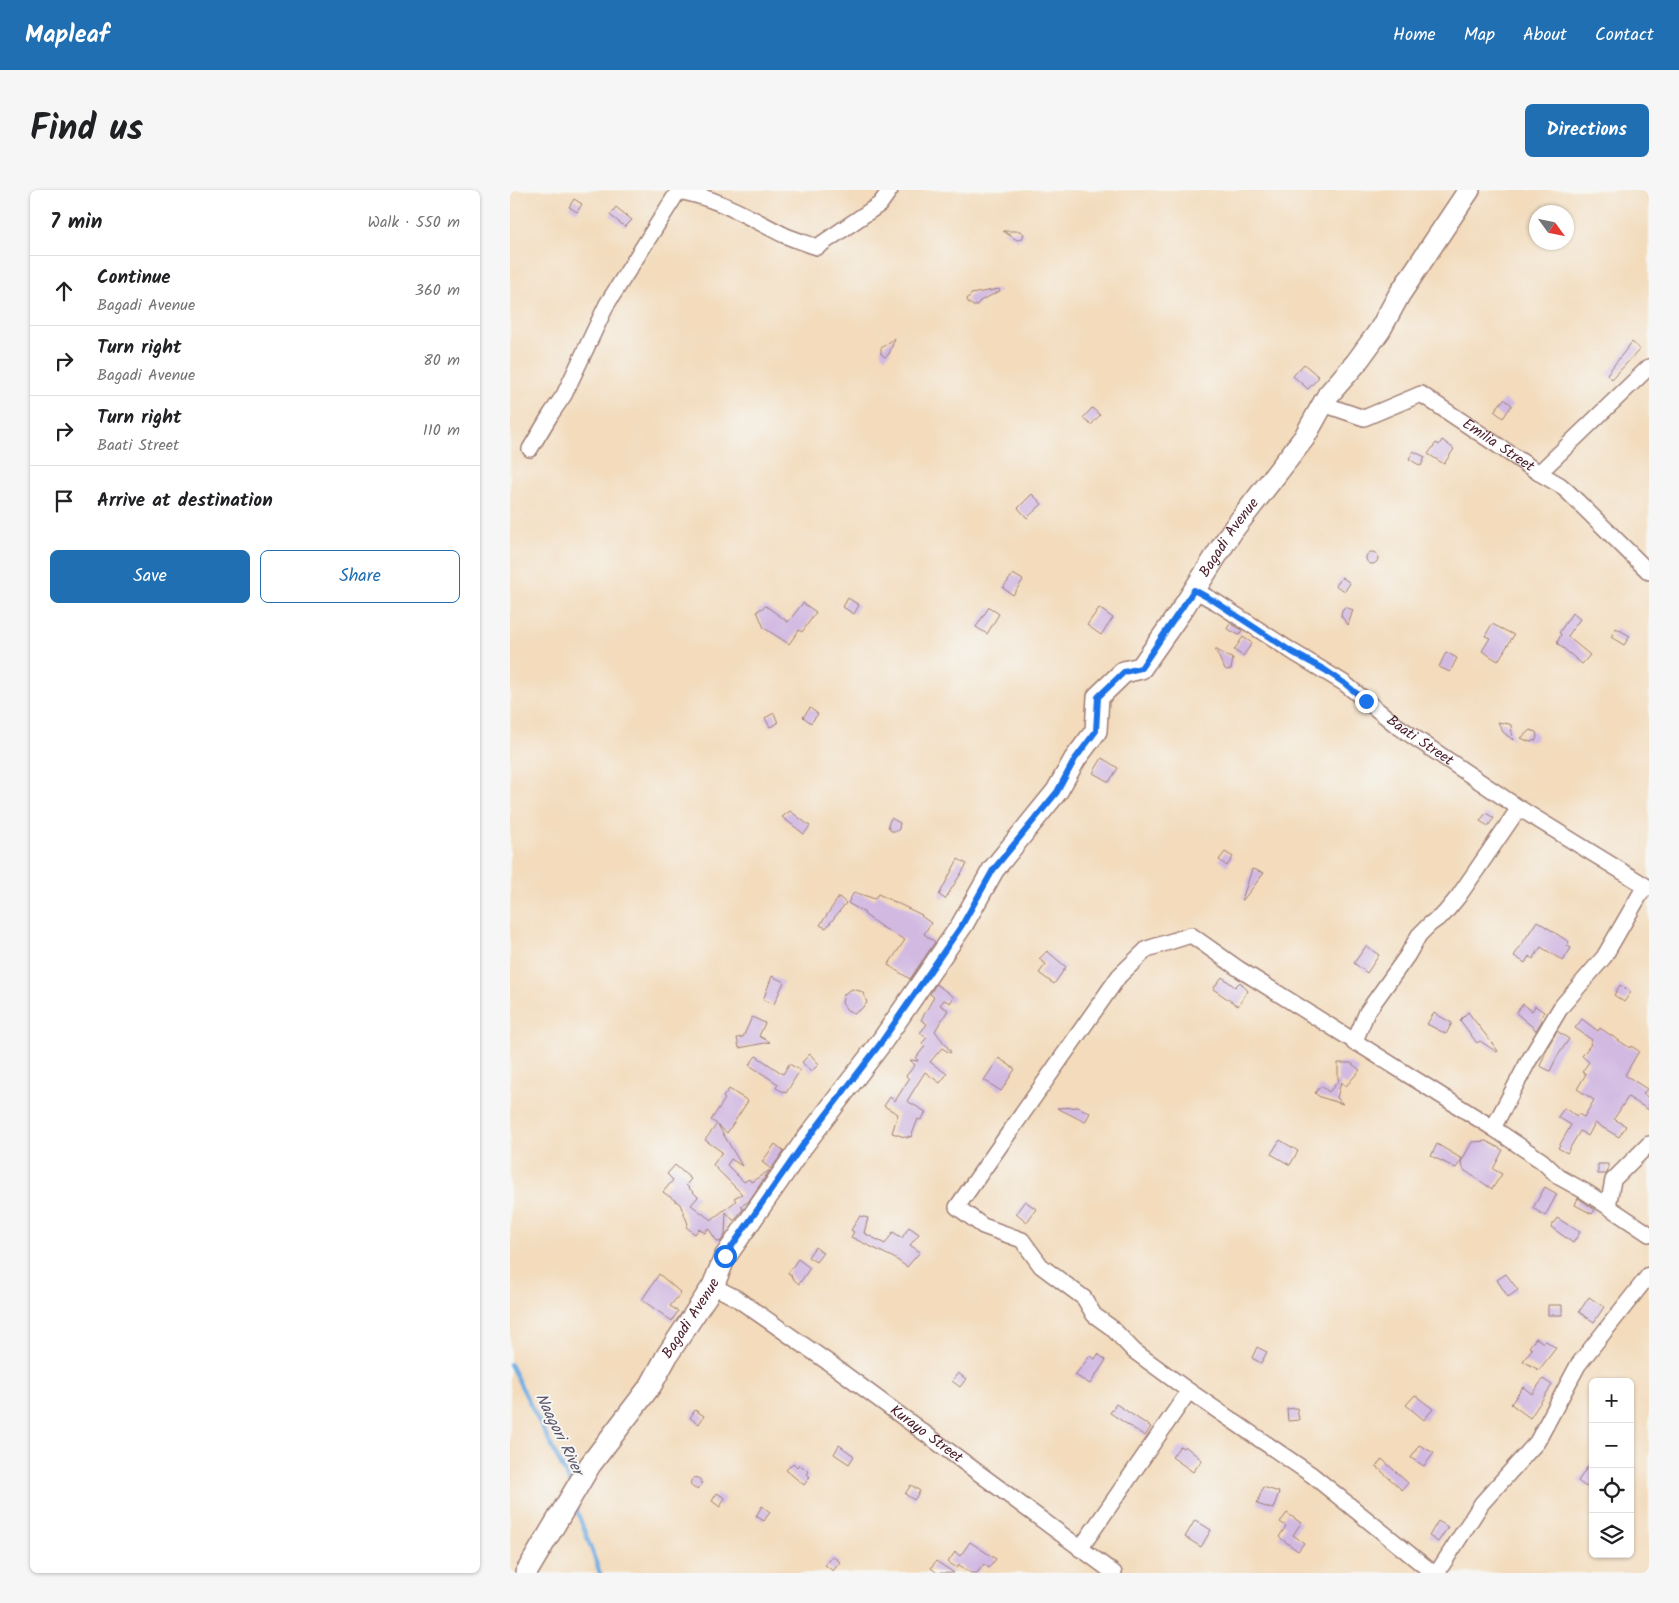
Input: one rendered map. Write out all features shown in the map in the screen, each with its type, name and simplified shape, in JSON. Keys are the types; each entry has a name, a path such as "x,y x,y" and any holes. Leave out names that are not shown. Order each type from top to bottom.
{"street":[{"path":"530,450 564,395 608,304 678,191 699,195 759,220 786,235 817,247 880,204 890,190"},
{"name":"Bagadi Avenue","path":"526,1573 590,1465 651,1385 668,1354 713,1286 725,1256 802,1146 885,1036 962,925 993,870 1057,792 1075,759 1096,731 1098,697 1124,672 1141,668 1232,531 1304,438 1328,395 1356,363 1380,330 1399,295 1469,190"},
{"path":"1539,473 1649,367"},
{"name":"Emilia Street","path":"1323,404 1364,418 1421,394 1560,485 1649,572"},
{"name":"Baati Street","path":"1194,590 1344,683 1396,725 1519,808 1647,887"},
{"path":"1354,1043 1367,1012 1407,956 1419,935 1444,914 1458,897 1519,808"},
{"path":"1493,1128 1528,1062 1561,1007 1604,957 1647,887"},
{"path":"1434,1573 1312,1475 1134,1351 1112,1328 1094,1316 1084,1298 1041,1266 1022,1240 983,1226 957,1207 1119,976 1147,949 1191,935 1238,969 1493,1128 1542,1162 1559,1177 1608,1206 1649,1234"},
{"path":"1608,1206 1613,1180 1649,1144"},
{"path":"1437,1573 1482,1503 1537,1442 1578,1365 1649,1275"},
{"name":"Kurayo Street","path":"713,1286 736,1298 882,1401 1114,1573"},
{"path":"1080,1549 1190,1391"}],"building":[{"path":"574,199 582,204 577,212 569,207"},
{"path":"616,207 632,220 625,227 610,215"},
{"path":"1003,231 1020,231 1024,234 1022,239 1017,240"},
{"path":"999,289 1000,291 980,301 976,306 968,302 967,299 971,294"},
{"path":"895,338 889,354 885,357 881,354 881,348"},
{"path":"1632,342 1640,349 1612,379 1607,374"},
{"path":"1304,364 1319,377 1308,389 1293,376"},
{"path":"1504,399 1512,405 1503,418 1494,411"},
{"path":"1092,408 1100,415 1091,425 1083,418"},
{"path":"1442,440 1454,449 1444,464 1428,454 1436,443 1439,445"},
{"path":"1413,451 1425,457 1421,466 1409,459"},
{"path":"1032,494 1042,504 1027,518 1018,508"},
{"path":"1372,552 1378,558 1372,564 1366,558"},
{"path":"1013,574 1023,580 1013,595 1003,588"},
{"path":"1342,577 1350,583 1345,591 1336,586"},
{"path":"848,598 859,605 854,614 843,607"},
{"path":"803,603 816,612 802,632 799,630 789,644 764,628 757,611 766,606 788,622"},
{"path":"989,607 999,614 987,634 976,627"},
{"path":"1345,607 1353,610 1348,625 1341,616 1342,610"},
{"path":"1099,608 1113,618 1101,635 1087,625"},
{"path":"1572,613 1580,619 1567,636 1590,655 1582,664 1557,643 1561,634 1559,633"},
{"path":"1230,623 1242,630 1239,635 1227,629"},
{"path":"1492,624 1514,635 1498,661 1482,651 1490,638 1485,636"},
{"path":"1616,628 1630,636 1624,645 1611,637"},
{"path":"1243,637 1252,643 1243,656 1234,650"},
{"path":"1215,649 1233,659 1231,669 1226,670 1224,668"},
{"path":"1446,652 1457,658 1450,672 1439,667"},
{"path":"810,708 818,714 811,723 803,717"},
{"path":"774,713 778,723 770,727 765,718"},
{"path":"1498,722 1511,725 1513,740 1503,732"},
{"path":"1530,730 1536,732 1536,740 1530,742 1521,738"},
{"path":"1102,758 1118,768 1109,782 1093,773"},
{"path":"790,811 810,826 804,834 782,817"},
{"path":"1486,813 1494,818 1488,826 1480,821"},
{"path":"891,818 900,823 897,831 891,831 889,828 888,825"},
{"path":"1225,852 1233,857 1227,866 1219,860"},
{"path":"958,859 967,864 945,899 939,895"},
{"path":"1252,869 1264,873 1242,900"},
{"path":"854,892 875,899 878,894 922,915 931,923 924,934 935,942 910,979 888,965 905,940 880,926 865,913 848,903"},
{"path":"839,897 846,903 826,928 820,925"},
{"path":"1537,921 1569,942 1567,945 1571,948 1563,961 1541,947 1533,959 1529,956 1525,963 1514,956"},
{"path":"1366,946 1379,955 1367,973 1354,963"},
{"path":"1047,951 1066,967 1054,984 1039,973 1046,964 1039,959"},
{"path":"772,976 784,982 774,1004 763,1000"},
{"path":"1222,977 1235,987 1240,982 1248,991 1238,1006 1213,989"},
{"path":"936,984 954,997 950,1003 944,1000 940,1005 948,1010 935,1031 951,1052 942,1048 930,1062 947,1074 940,1083 925,1072 907,1101 926,1112 921,1120 918,1119 911,1137 908,1136 908,1138 892,1133 898,1114 884,1106 890,1097 895,1101 909,1079 906,1076 915,1065 910,1060 918,1061 916,1058 925,1046 922,1043 927,1038 920,1033 927,1024 921,1020 934,997 930,994"},
{"path":"1620,985 1631,992 1624,1002 1614,995"},
{"path":"852,989 864,994 867,1003 854,1013 847,1010 842,1003 844,994"},
{"path":"1523,1004 1532,1011 1535,1006 1544,1012 1536,1031 1516,1013"},
{"path":"1468,1012 1497,1052 1480,1041 1477,1043 1460,1020"},
{"path":"1434,1013 1452,1023 1446,1034 1427,1024"},
{"path":"752,1017 765,1023 759,1036 770,1042 739,1048 737,1038 743,1037"},
{"path":"1582,1019 1598,1031 1600,1028 1630,1048 1631,1046 1639,1051 1625,1075 1647,1089 1643,1094 1649,1098 1649,1110 1628,1097 1614,1119 1626,1126 1619,1137 1595,1123 1588,1136 1580,1131 1567,1153 1558,1148 1571,1125 1558,1117 1564,1108 1577,1116 1578,1114 1584,1117 1594,1100 1577,1089 1586,1074 1582,1072 1589,1062 1582,1056 1592,1040 1575,1028"},
{"path":"1557,1031 1569,1039 1550,1071 1540,1066 1548,1046"},
{"path":"810,1054 819,1064 811,1072 802,1062"},
{"path":"756,1056 783,1074 789,1064 800,1070 786,1093 776,1088 778,1084 749,1065"},
{"path":"999,1058 1015,1069 1001,1091 984,1080"},
{"path":"1338,1063 1351,1063 1360,1070 1346,1086 1341,1082 1337,1098 1343,1104 1320,1097 1315,1093 1321,1086 1329,1092 1339,1080"},
{"path":"729,1089 748,1101 727,1133 718,1125 742,1166 731,1159 727,1165 744,1182 749,1179 751,1182 770,1170 748,1202 741,1206 743,1209 734,1221 726,1212 725,1235 720,1242 717,1241 708,1228 705,1233 699,1229 695,1234 686,1227 688,1224 680,1204 663,1192 673,1180 667,1174 675,1165 691,1179 686,1185 698,1197 691,1205 711,1220 736,1201 734,1198 742,1194 713,1165 722,1152 705,1140 717,1124 711,1120 725,1099 723,1097"},
{"path":"1078,1107 1090,1113 1085,1122 1057,1108"},
{"path":"1280,1140 1298,1151 1290,1165 1271,1154"},
{"path":"1486,1141 1503,1150 1493,1169 1502,1174 1492,1189 1464,1170 1461,1162 1472,1142"},
{"path":"775,1144 784,1151 771,1169 762,1162"},
{"path":"1437,1144 1462,1159 1456,1168 1431,1156"},
{"path":"1598,1164 1608,1164 1606,1174 1598,1174"},
{"path":"1545,1187 1557,1194 1545,1216 1533,1208"},
{"path":"1578,1198 1595,1210 1592,1214 1575,1205"},
{"path":"1025,1201 1036,1209 1027,1222 1016,1213"},
{"path":"860,1216 868,1218 864,1233 885,1244 893,1232 902,1238 909,1227 919,1234 910,1245 920,1252 907,1267 894,1258 851,1237 854,1232 851,1230"},
{"path":"1557,1218 1580,1232 1573,1243 1551,1227"},
{"path":"815,1247 823,1253 816,1262 808,1257"},
{"path":"798,1259 810,1268 799,1284 788,1273"},
{"path":"659,1274 681,1293 670,1306 678,1311 672,1321 642,1300"},
{"path":"1506,1274 1518,1290 1508,1297 1497,1280"},
{"path":"1589,1297 1604,1307 1594,1322 1579,1312"},
{"path":"1548,1305 1562,1305 1562,1315 1548,1315"},
{"path":"1536,1338 1544,1343 1546,1341 1556,1348 1539,1370 1523,1361 1532,1349 1529,1347"},
{"path":"1257,1347 1267,1352 1261,1363 1252,1358"},
{"path":"1098,1354 1106,1360 1090,1384 1075,1375 1090,1356 1095,1359"},
{"path":"958,1373 966,1379 960,1387 952,1381"},
{"path":"1543,1379 1552,1385 1530,1418 1511,1404 1523,1387 1532,1394"},
{"path":"1415,1395 1433,1409 1424,1420 1406,1405"},
{"path":"1116,1404 1151,1427 1145,1436 1110,1413"},
{"path":"1297,1408 1299,1420 1288,1421 1287,1409"},
{"path":"695,1410 704,1416 699,1424 690,1418"},
{"path":"839,1445 854,1456 849,1464 834,1454"},
{"path":"1419,1445 1434,1453 1424,1466 1411,1458"},
{"path":"1180,1446 1183,1448 1185,1446 1202,1460 1193,1472 1172,1457"},
{"path":"1382,1459 1408,1483 1402,1490 1376,1466"},
{"path":"793,1463 797,1467 799,1464 809,1472 807,1474 810,1477 804,1485 786,1470"},
{"path":"1589,1465 1589,1485 1586,1487 1578,1481"},
{"path":"694,1478 698,1478 701,1483 700,1487 694,1488 691,1485 691,1481"},
{"path":"911,1485 920,1491 914,1500 905,1494"},
{"path":"1263,1487 1279,1492 1273,1509 1257,1504"},
{"path":"717,1493 725,1498 720,1507 712,1501"},
{"path":"762,1506 770,1512 764,1521 756,1516"},
{"path":"1287,1513 1301,1523 1293,1535 1304,1543 1298,1551 1279,1537 1286,1526 1280,1522"},
{"path":"1195,1520 1211,1530 1201,1547 1185,1537"},
{"path":"1438,1521 1448,1527 1438,1542 1429,1536"},
{"path":"970,1542 996,1559 989,1568 984,1564 977,1573 971,1573 959,1565 957,1568 948,1562 955,1552 960,1556"},
{"path":"832,1556 840,1562 833,1571 825,1565"},
{"path":"936,1561 954,1573 937,1573 931,1568"}],"waterway":[{"name":"Naagori River","path":"510,1364 570,1483"},
{"name":"Naagori River","path":"575,1505 600,1573"}],"route":[{"path":"725,1256 802,1146 880,1044 962,925 993,870 1057,792 1075,759 1096,731 1098,697 1124,672 1141,668 1194,590 1216,602 1292,652 1325,670 1366,701"}]}
